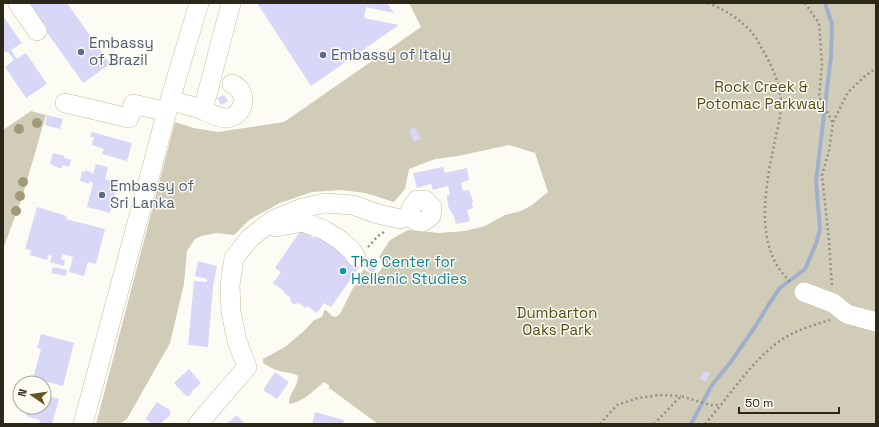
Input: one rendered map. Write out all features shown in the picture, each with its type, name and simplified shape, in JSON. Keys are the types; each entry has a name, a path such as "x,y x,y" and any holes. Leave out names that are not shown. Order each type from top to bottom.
{"street":[{"path":"18,3 37,31"},
{"path":"83,424 169,106 199,3"},
{"path":"203,110 231,3"},
{"path":"65,103 129,118 133,104 203,110 226,118 234,116 241,110 244,102 243,94 240,88 232,84"},
{"path":"198,424 247,367 237,341 231,312 230,285 234,258 250,238 273,220 302,208 325,203 353,205 378,214 405,218"},
{"path":"261,230 303,222 324,230 340,240 356,257"},
{"path":"804,292 876,322"}],"path":[{"path":"708,3 738,20 753,34 768,59 780,88 781,110 769,173 765,230 771,251 785,277"},
{"path":"805,3 819,23 822,64 819,96 833,123"},
{"path":"704,424 722,405 763,355 785,338 840,308 829,240 822,175 829,150 833,123 848,92 876,68"},
{"path":"356,257 362,255 378,236 405,218"},
{"path":"600,424 617,405 638,398 659,395 680,396 710,405 722,405"},
{"path":"654,424 680,396"}],"green space":[{"path":"409,3 876,3 876,424 378,424 329,388 329,385 324,382 303,399 289,404 290,396 297,383 298,376 279,371 263,363 263,359 285,347 314,320 322,317 325,309 332,316 336,317 340,314 353,288 359,281 361,273 364,269 375,277 386,263 379,257 390,240 408,230 439,233 465,231 485,226 505,215 521,211 532,205 548,192 535,153 509,145 458,156 435,159 409,169 405,189 394,202 365,193 341,190 312,192 280,203 256,216 248,221 234,235 216,233 201,236 195,239 187,251 184,284 170,343 127,419 120,424 96,424 175,122 194,128 218,132 284,122 421,27"},
{"path":"31,111 46,115 22,198 3,249 3,130"}],"building":[{"name":"Embassy of Brazil","path":"26,3 67,3 110,64 83,83"},
{"name":"Embassy of Italy","path":"257,3 387,3 394,13 366,7 364,18 399,25 311,86"},
{"path":"3,16 22,43 11,50 17,59 26,53 47,84 26,98 5,67 14,60 8,52 6,53 3,49"},
{"path":"224,95 228,101 221,105 217,98"},
{"path":"47,115 63,119 60,129 45,125"},
{"path":"415,127 421,139 414,142 409,130"},
{"path":"92,132 132,143 127,161 102,154 104,149 92,145 94,137 90,137"},
{"path":"53,153 65,156 64,158 71,160 69,167 63,165 62,168 59,168 50,164"},
{"name":"Embassy of Sri Lanka","path":"96,164 108,167 105,179 118,182 110,213 87,207 93,183 89,181 89,184 80,181 82,171 85,172 85,170 93,174"},
{"path":"443,167 445,173 467,168 469,180 461,183 463,191 469,190 473,201 473,208 467,210 470,221 456,224 453,213 452,214 448,206 447,195 450,195 448,186 433,190 431,184 417,188 413,173"},
{"path":"37,207 67,216 66,219 105,229 96,264 88,262 84,276 69,272 73,257 63,254 61,259 65,260 64,266 50,262 52,256 48,255 47,260 30,255 31,250 25,249"},
{"name":"The Center for Hellenic Studies","path":"303,227 313,233 311,237 313,238 317,233 350,255 346,261 347,262 350,259 360,266 331,307 324,303 317,313 307,306 305,308 299,303 291,303 290,297 273,283 281,272 275,268"},
{"path":"369,258 379,265 373,273 364,266"},
{"path":"198,261 217,266 213,287 208,347 188,345 194,281 207,282 207,279 195,276"},
{"path":"53,267 67,270 66,276 51,273"},
{"path":"41,334 74,343 63,386 52,383 52,375 34,375 41,349 37,348"},
{"path":"189,369 201,383 191,392 192,393 188,397 174,383"},
{"path":"705,371 710,374 705,382 700,379"},
{"path":"275,372 289,382 277,399 263,390"},
{"path":"52,397 59,399 52,424 39,424 40,420 26,416 52,415"},
{"path":"157,402 171,411 169,412 171,413 161,424 153,424 145,419"},
{"path":"315,412 344,420 343,424 312,424"},
{"path":"237,415 245,424 226,424"}],"waterway":[{"path":"691,424 712,385 730,363 780,288 805,269 816,244 820,229 816,182 831,56 832,24 825,3"}],"place":[{"name":"Embassy of Brazil","path":"81,52"},
{"name":"Embassy of Italy","path":"323,55"},
{"name":"Embassy of Sri Lanka","path":"102,195"},
{"name":"The Center for Hellenic Studies","path":"343,271"}],"park label":[{"name":"Rock Creek & Potomac Parkway","path":"761,96"},
{"name":"Dumbarton Oaks Park","path":"557,322"}]}
